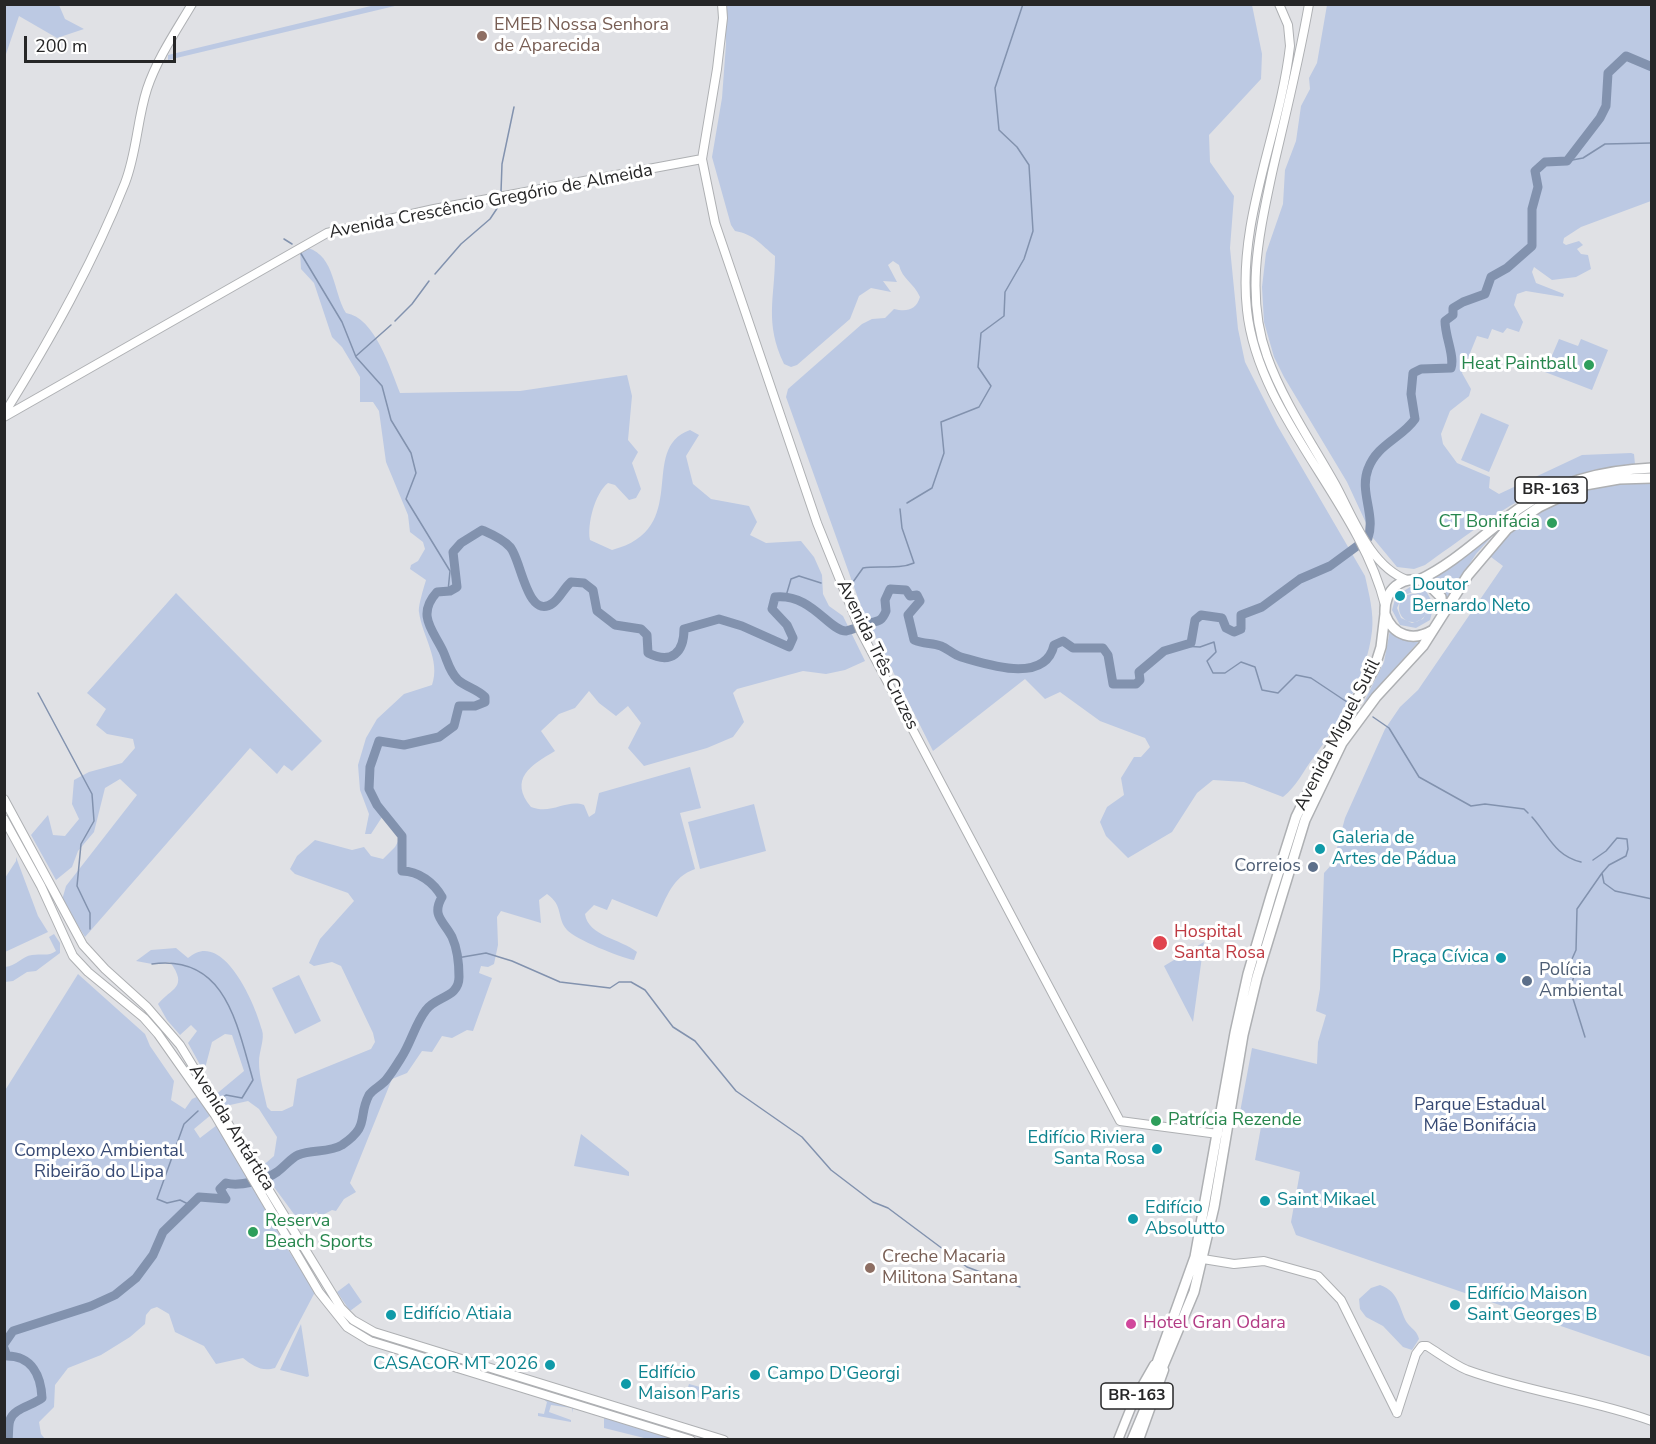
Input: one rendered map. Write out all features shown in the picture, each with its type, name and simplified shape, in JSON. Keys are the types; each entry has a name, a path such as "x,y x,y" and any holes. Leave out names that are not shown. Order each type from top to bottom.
{"highway":[{"name":"BR-163","path":"1407,580 1419,579 1443,567 1519,509 1551,490 1602,474 1652,468"},
{"name":"Avenida Miguel Sutil","path":"1164,1356 1194,1292 1203,1258 1245,1026 1257,977 1305,820 1342,743 1365,711 1435,629 1482,555 1525,515 1554,498 1585,485 1619,479 1652,478"},
{"path":"1419,579 1432,586 1441,597 1440,619"},
{"path":"1407,580 1392,589 1385,610 1396,631 1408,636 1422,636 1435,629"},
{"name":"Avenida Miguel Sutil","path":"1164,1356 1195,1257 1248,974 1296,817 1314,777 1374,669 1381,647 1385,610"},
{"name":"BR-163","path":"1126,1440 1164,1356"},
{"name":"BR-163","path":"1132,1440 1164,1356"}],"main road":[{"path":"4,415 42,352 90,264 125,181 138,136 146,90 166,48 192,4"},
{"path":"702,159 717,69 723,18 722,4"},
{"path":"1279,4 1287,25 1289,53 1250,235 1245,287 1247,312 1253,341 1269,382 1368,550 1385,610"},
{"path":"1309,4 1255,259 1255,307 1260,335 1275,376 1356,529"},
{"name":"Avenida Crescêncio Gregório de Almeida","path":"4,415 327,233 434,209 702,159"},
{"name":"Avenida Três Cruzes","path":"702,159 715,223 749,328 821,534 861,632 1120,1121 1218,1134"},
{"path":"1368,550 1386,568 1407,580"},
{"name":"Avenida Antártica","path":"4,799 83,945 97,962 147,1007 180,1045 347,1314 374,1332 724,1440"},
{"name":"Avenida Antártica","path":"4,819 41,886 68,948 82,966 126,1001 158,1034 215,1115 258,1192 319,1292 347,1327 370,1341 691,1440"},
{"path":"68,948 73,941 83,945"},
{"path":"82,966 94,968 98,966 97,962"},
{"path":"1203,1258 1234,1264 1264,1261 1318,1276 1341,1300 1397,1413 1416,1354 1422,1346 1466,1369 1624,1411 1652,1421"},
{"path":"319,1292 328,1284"},
{"name":"Avenida Miguel Sutil","path":"1118,1440 1134,1400 1164,1356"},
{"name":"Avenida Miguel Sutil","path":"1139,1440 1162,1382 1164,1356"},
{"path":"563,1399 566,1390"}],"green space":[{"path":"5,4 59,5 65,19 84,29 57,38 19,16 5,57"},
{"path":"375,5 399,5 168,60 168,55"},
{"path":"724,5 1252,5 1262,54 1261,79 1209,135 1210,162 1234,196 1230,248 1238,329 1245,362 1277,425 1365,576 1372,617 1369,648 1350,698 1342,714 1296,783 1283,797 1244,782 1213,780 1197,793 1172,832 1128,858 1106,836 1100,822 1107,807 1124,795 1121,778 1134,757 1141,757 1150,747 1145,738 1100,721 1060,692 1045,699 1025,679 933,751 863,612 786,397 788,389 862,324 872,319 885,318 894,309 910,309 916,305 920,297 899,265 893,261 888,265 897,282 883,281 891,292 871,288 859,296 850,319 797,365 791,367 784,364 772,322 775,256 752,237 735,231 731,225 712,157 722,98 726,44"},
{"path":"1327,5 1651,5 1651,201 1581,227 1564,238 1563,243 1566,245 1579,241 1583,245 1577,249 1581,254 1588,255 1591,269 1576,277 1552,280 1534,267 1532,272 1536,283 1564,294 1563,297 1526,291 1517,294 1514,305 1523,322 1519,332 1507,328 1503,333 1492,329 1488,339 1477,336 1462,373 1471,389 1469,396 1450,411 1441,434 1443,444 1457,463 1490,477 1489,488 1499,494 1582,455 1631,453 1634,454 1635,464 1603,468 1547,486 1498,513 1425,565 1414,569 1397,567 1373,538 1347,482 1284,377 1274,357 1264,322 1262,287 1266,253 1283,204 1285,170 1296,141 1301,106 1310,89 1309,78 1317,63"},
{"path":"308,248 317,252 324,259 346,313 365,324 373,334 386,358 400,393 520,391 627,375 632,396 628,440 638,452 632,463 641,489 636,498 629,500 615,485 608,483 603,488 593,509 590,540 612,550 636,540 651,525 658,508 667,454 675,440 690,430 699,435 686,456 693,484 711,499 749,506 757,522 750,535 766,543 801,541 814,557 822,575 823,594 829,606 843,616 865,661 845,670 826,674 803,671 737,689 733,693 744,722 733,737 707,748 644,766 628,748 641,723 628,706 616,716 599,703 589,691 575,708 559,714 541,731 555,751 531,767 522,781 524,797 531,807 539,809 571,804 584,805 589,817 595,813 599,793 690,767 701,808 680,813 695,869 676,882 657,917 612,899 607,910 594,905 585,914 592,927 637,952 634,960 599,948 572,934 564,925 556,903 547,894 539,900 541,923 501,911 497,917 498,945 494,964 488,967 481,966 479,973 492,978 473,1031 467,1030 452,1038 442,1036 432,1052 422,1051 407,1073 392,1079 350,1183 356,1192 344,1199 336,1211 332,1210 319,1217 317,1212 308,1216 302,1225 260,1168 274,1156 277,1137 259,1109 248,1101 221,1107 214,1096 244,1071 232,1035 225,1034 212,1042 204,1072 188,1043 197,1031 191,1025 180,1035 167,1020 158,1004 176,987 178,982 178,977 170,962 152,964 136,961 151,950 176,948 188,958 201,951 213,953 225,961 236,973 253,1004 262,1030 260,1073 267,1107 271,1111 282,1111 293,1106 297,1079 371,1049 375,1042 373,1033 341,966 332,962 314,966 309,963 320,939 354,901 348,893 295,874 290,869 297,856 315,840 352,850 364,847 371,856 383,859 395,847 401,836 384,814 371,834 365,834 369,814 360,790 358,765 366,738 377,719 404,694 432,685 433,657 419,612 426,580 410,569 425,549 423,542 410,532 408,515 386,462 379,411 373,402 360,402 360,377 342,347 332,337 314,283 301,269 300,251"},
{"path":"1559,339 1578,346 1581,339 1608,350 1592,390 1545,372"},
{"path":"1481,413 1509,425 1489,472 1461,460"},
{"name":"Parque Estadual Mãe Bonifácia","path":"1651,480 1651,1357 1296,1235 1291,1222 1300,1172 1255,1160 1263,1116 1240,1112 1252,1048 1317,1064 1318,1042 1326,1015 1316,1011 1320,989 1324,873 1333,863 1345,818 1385,729 1400,707 1418,690 1503,566 1487,554 1524,521 1561,499 1602,486"},
{"path":"1494,534 1476,554 1445,602 1439,588 1429,580"},
{"path":"1410,587 1426,591 1434,605 1430,620 1416,628 1400,625 1392,610 1396,596","holes":["1413,592 1425,597 1429,608 1423,619 1412,623 1401,618 1397,608 1402,596"]},
{"path":"176,593 322,741 292,771 284,765 277,774 250,748 85,937 62,900 66,886 137,795 120,779 105,788 94,832 78,851 72,867 56,880 31,835 48,815 53,835 65,836 79,819 72,804 74,780 89,772 122,763 135,748 133,739 107,734 96,725 106,709 87,693"},
{"path":"1413,594 1423,598 1427,608 1423,618 1413,622 1403,618 1399,608 1403,598"},
{"path":"1390,630 1400,637 1422,638 1363,704 1384,662"},
{"path":"754,804 766,851 700,869 688,822"},
{"path":"16,857 38,916 48,932 5,952 5,878 16,861"},
{"path":"54,934 60,943 60,953 36,971 27,972 13,981 5,982 5,967 28,956 56,951 49,937"},
{"path":"1204,942 1193,1022 1164,966"},
{"name":"Complexo Ambiental Ribeirão do Lipa","path":"78,974 145,1034 150,1046 174,1081 171,1100 185,1109 192,1099 201,1095 212,1114 194,1129 200,1138 217,1125 287,1248 315,1292 275,1368 270,1369 258,1368 243,1358 216,1364 204,1346 175,1332 169,1314 157,1307 151,1309 146,1315 145,1324 130,1337 101,1355 68,1368 55,1385 54,1407 39,1422 41,1434 45,1439 5,1439 4,1092"},
{"path":"299,975 321,1021 295,1034 272,988"},
{"path":"581,1134 629,1172 629,1176 574,1166"},
{"path":"349,1283 362,1302 350,1311 337,1292"},
{"path":"1380,1285 1396,1297 1405,1319 1417,1334 1419,1339 1412,1350 1403,1347 1383,1326 1366,1317 1360,1309 1359,1299 1371,1288"},
{"path":"301,1324 309,1376 307,1377 280,1370"},
{"path":"689,1384 711,1390 708,1400 686,1394"},
{"path":"542,1398 573,1408 572,1413 572,1408 551,1405 549,1412 571,1420 571,1422 538,1416 538,1413 544,1414 547,1402"},
{"path":"604,1416 687,1439 648,1439 604,1428"}],"waterway":[{"path":"907,503 932,488 944,453 941,422 979,407 991,386 978,367 981,333 1004,316 1005,292 1024,259 1033,231 1029,165 1017,147 999,130 995,88 1023,4"},
{"path":"4,1344 13,1331 91,1306 115,1295 136,1278 153,1255 163,1232 199,1197 226,1199 220,1189 226,1183 245,1183 266,1178 298,1155 337,1147 351,1138 360,1126 369,1095 394,1070 426,1010 430,1005 451,993 458,984 455,946 438,914 442,897 425,879 414,873 402,871 402,836 377,805 369,789 370,767 379,741 404,745 439,737 454,726 459,706 475,706 485,702 485,697 458,680 453,673 428,622 428,608 437,592 450,591 457,587 453,552 461,543 482,530 504,542 514,553 526,586 537,604 544,606 553,603 571,582 584,583 593,590 597,611 615,625 641,629 647,635 648,653 664,658 670,657 679,650 684,629 719,619 742,626 789,647 793,638 787,625 772,609 775,597 788,597 799,601 833,625 846,631 882,619 886,611 885,600 890,589 906,590 910,596 917,595 920,601 908,615 914,640 941,646 958,656 1014,669 1039,665 1048,657 1054,645 1063,641 1073,648 1103,648 1108,655 1113,684 1136,684 1140,680 1139,672 1164,651 1191,643 1195,620 1201,615 1222,618 1226,628 1234,632 1241,629 1241,615 1262,607 1300,579 1330,566 1368,538 1370,521 1365,486 1368,469 1377,453 1410,426 1415,419 1411,394 1413,373 1421,369 1451,368 1452,358 1445,321 1453,315 1453,308 1485,294 1491,277 1507,268 1532,246 1532,209 1538,187 1535,171 1545,162 1567,161 1600,118 1606,106 1608,73 1626,56 1652,67"},
{"path":"501,192 502,164 514,107"},
{"path":"1567,161 1583,158 1605,144 1652,143"},
{"path":"435,274 461,244 490,219 502,201"},
{"path":"284,239 292,244"},
{"path":"300,252 342,322 356,357 382,386 391,420 411,453 416,473 406,499 450,571 448,591"},
{"path":"395,321 412,304 429,281"},
{"path":"356,356 391,325"},
{"path":"853,582 863,568 902,566 914,563 902,528 900,509"},
{"path":"786,596 791,579 799,576 821,583"},
{"path":"1183,646 1200,647 1214,642 1216,652 1207,661 1213,673 1225,673 1241,662 1255,667 1262,690 1278,693 1296,675 1311,678 1347,702"},
{"path":"38,693 92,794 94,821 81,844 77,886 90,913 90,929"},
{"path":"1373,717 1389,728 1419,777 1471,806 1485,804 1524,809 1528,813"},
{"path":"1532,817 1559,850 1581,862"},
{"path":"1593,860 1606,851 1617,838 1627,839 1626,856 1609,865 1602,873 1604,883 1615,891 1652,899"},
{"path":"1585,1037 1570,989 1574,976 1568,968 1576,950 1577,909 1602,873"},
{"path":"457,958 486,953 512,961 560,982 610,988 619,982 631,982 645,990 673,1027 695,1041 736,1091 802,1137 831,1170 873,1202 888,1208 967,1267 1020,1287"},
{"path":"152,964 177,964 197,970 212,982 234,1016 253,1080 242,1098 226,1095 219,1100"},
{"path":"192,1206 180,1200 167,1203 157,1199 184,1124 198,1111"},
{"path":"4,1348 7,1356 23,1359 34,1369 40,1382 42,1398 12,1416 8,1440"}],"place":[{"name":"EMEB Nossa Senhora de Aparecida","path":"482,36"},
{"name":"Heat Paintball","path":"1589,365"},
{"name":"CT Bonifácia","path":"1552,523"},
{"name":"Doutor Bernardo Neto","path":"1400,596"},
{"name":"Galeria de Artes de Pádua","path":"1320,849"},
{"name":"Correios","path":"1313,867"},
{"name":"Hospital Santa Rosa","path":"1160,943"},
{"name":"Praça Cívica","path":"1501,958"},
{"name":"Polícia Ambiental","path":"1527,981"},
{"name":"Patrícia Rezende","path":"1156,1121"},
{"name":"Edifício Riviera Santa Rosa","path":"1157,1149"},
{"name":"Saint Mikael","path":"1265,1201"},
{"name":"Edifício Absolutto","path":"1133,1219"},
{"name":"Reserva Beach Sports","path":"253,1232"},
{"name":"Creche Macaria Militona Santana","path":"870,1268"},
{"name":"Edifício Maison Saint Georges B","path":"1455,1305"},
{"name":"Edifício Atiaia","path":"391,1315"},
{"name":"Hotel Gran Odara","path":"1131,1324"},
{"name":"CASACOR MT 2026","path":"550,1365"},
{"name":"Campo D'Georgi","path":"755,1375"},
{"name":"Edifício Maison Paris","path":"626,1384"}]}
